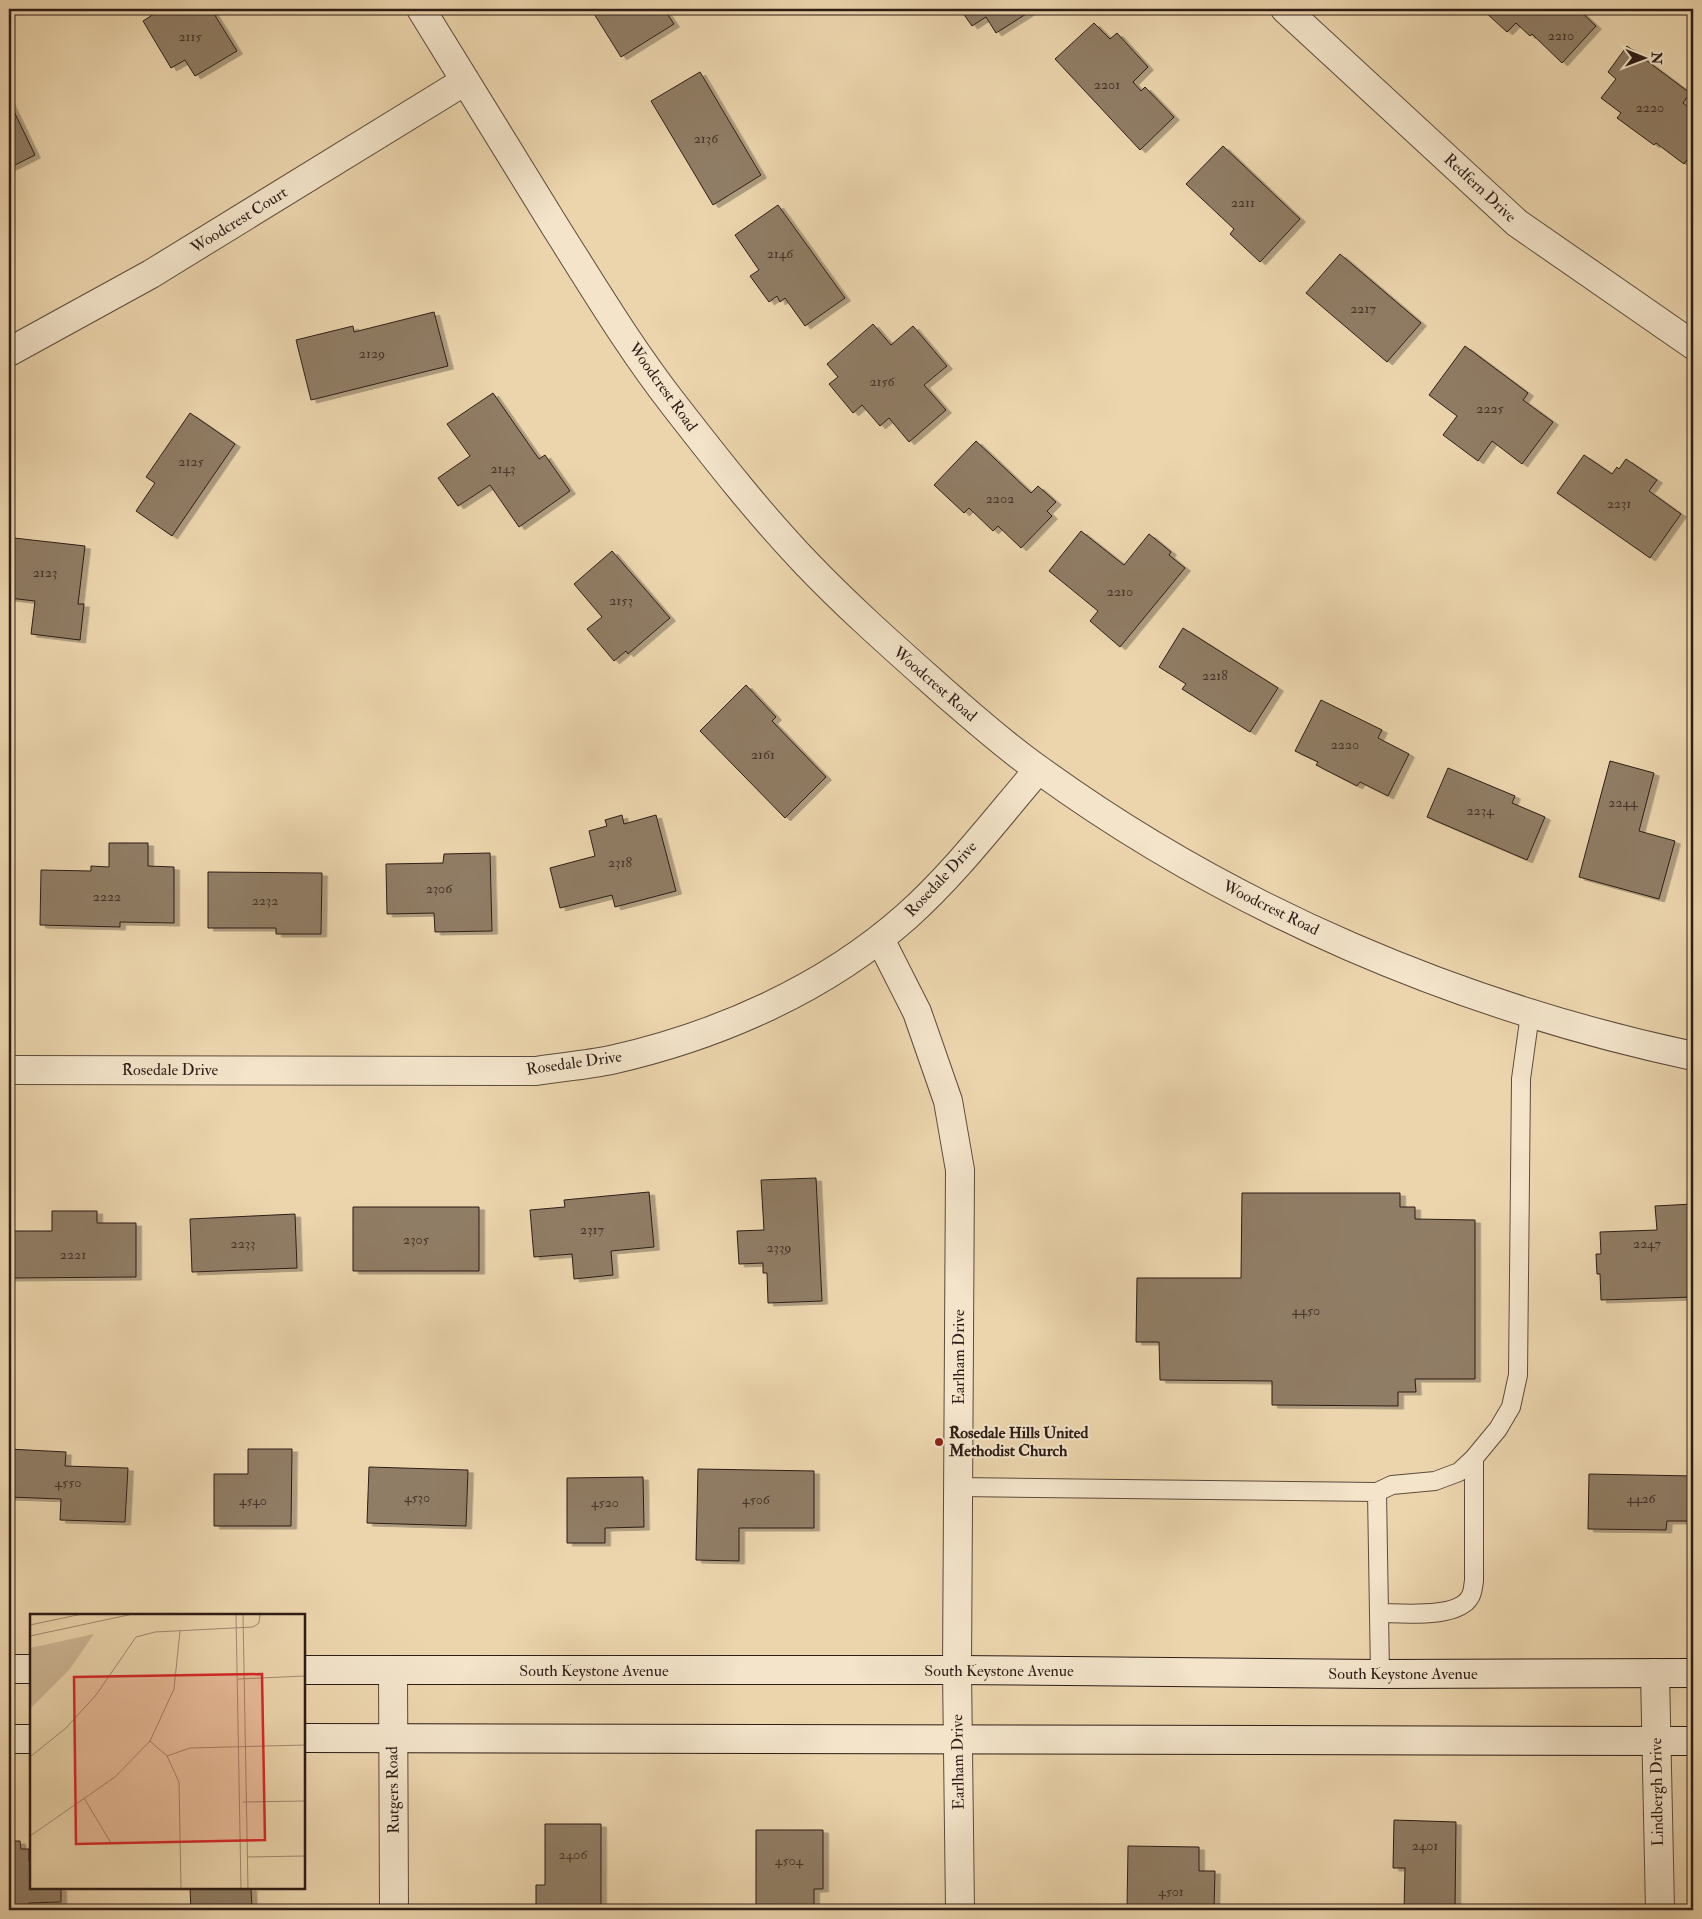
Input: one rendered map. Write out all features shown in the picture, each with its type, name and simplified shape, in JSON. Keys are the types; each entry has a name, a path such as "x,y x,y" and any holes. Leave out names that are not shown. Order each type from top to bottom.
{"street":[{"name":"Woodcrest Road","path":"421,9 602,301 672,403 737,485 806,562 879,636 997,738 1038,770 1124,827 1182,862 1290,918 1398,967 1462,992 1530,1014 1626,1041 1693,1056"},
{"name":"Redfern Drive","path":"1286,9 1517,223 1693,345"},
{"name":"Woodcrest Court","path":"9,352 151,274 465,81"},
{"name":"Rosedale Drive","path":"9,1070 536,1070 610,1060 712,1030 760,1010 822,977 880,939 908,915 946,877 1038,770"},
{"name":"Earlham Drive","path":"880,939 917,1012 948,1101 960,1170 957,1670 960,1910"},
{"path":"9,1669 30,1669"},
{"name":"South Keystone Avenue","path":"305,1670 957,1670 1380,1674 1693,1673"},
{"name":"Rutgers Road","path":"393,1671 394,1910"},
{"name":"Lindbergh Drive","path":"1655,1673 1660,1910"},
{"path":"305,1738 1693,1741"},
{"path":"9,1739 30,1739"}],"lane":[{"path":"958,1487 1377,1492 1392,1486 1435,1481 1459,1472 1474,1458 1498,1429 1511,1407 1518,1374 1521,1078 1530,1014"},
{"path":"1379,1613 1438,1613 1458,1608 1470,1598 1474,1581 1474,1458"},
{"path":"1377,1492 1380,1674"}],"building":[{"path":"155,9 211,9 237,51 195,76 185,60 171,68 143,21 157,12"},
{"path":"591,9 664,9 674,24 621,57"},
{"path":"960,9 1034,9 996,33 986,17 972,26"},
{"path":"1487,9 1578,9 1596,26 1562,63 1532,34 1530,36 1516,23 1507,32 1485,12"},
{"path":"1094,23 1110,39 1117,33 1148,67 1133,82 1141,91 1145,87 1174,117 1140,150 1055,59"},
{"path":"1627,46 1690,93 1683,103 1693,111 1693,151 1684,164 1617,118 1621,113 1601,98 1616,79 1608,72"},
{"path":"700,72 761,175 713,205 651,101"},
{"path":"9,101 35,155 9,168"},
{"path":"1223,146 1300,219 1260,262 1230,234 1234,229 1186,184"},
{"path":"778,205 845,298 805,326 785,298 780,302 777,296 769,302 750,276 759,270 735,235"},
{"path":"1340,254 1421,323 1387,362 1306,293"},
{"path":"434,312 448,366 311,400 296,340 353,326 354,332"},
{"path":"873,324 891,345 913,326 947,366 924,385 946,410 909,442 889,418 880,426 862,405 853,413 829,384 838,377 827,364"},
{"path":"1465,346 1528,393 1523,400 1553,422 1522,464 1492,441 1478,461 1443,435 1457,416 1429,395"},
{"path":"493,393 539,459 545,455 570,491 519,527 490,485 458,506 438,478 470,456 447,424"},
{"path":"190,413 235,444 172,536 136,511 155,483 146,477"},
{"path":"976,441 1031,493 1038,486 1056,502 1047,511 1052,516 1021,548 998,526 993,531 969,508 964,513 934,485"},
{"path":"1584,455 1612,474 1617,467 1619,469 1626,459 1657,480 1649,491 1681,514 1650,558 1557,493"},
{"path":"1081,531 1124,565 1149,534 1171,552 1169,555 1185,568 1120,647 1090,621 1098,611 1049,571"},
{"path":"14,538 85,546 78,604 84,604 80,640 31,634 35,601 9,598 9,546 12,547"},
{"path":"612,551 670,618 628,654 626,651 614,661 587,629 602,617 574,584"},
{"path":"1183,628 1278,688 1250,732 1182,689 1186,684 1159,667"},
{"path":"746,685 776,717 772,721 826,777 785,818 700,731"},
{"path":"1321,700 1382,730 1378,738 1409,754 1388,796 1360,782 1357,786 1316,765 1318,762 1295,751"},
{"path":"1610,761 1654,773 1639,831 1675,841 1659,899 1579,877"},
{"path":"1448,768 1515,796 1512,803 1545,817 1527,860 1427,817"},
{"path":"622,815 624,824 656,815 676,891 615,907 612,895 560,908 550,868 595,856 589,831 607,826 605,820"},
{"path":"109,843 148,843 148,866 174,867 174,923 120,922 120,927 40,925 41,870 91,871 91,866 109,867"},
{"path":"490,853 492,931 435,932 434,913 387,914 386,864 443,863 444,854"},
{"path":"208,872 322,873 321,934 276,934 276,928 208,928"},
{"path":"816,1178 822,1301 768,1303 767,1273 763,1273 763,1263 739,1264 737,1231 764,1230 761,1180"},
{"path":"649,1192 654,1247 611,1251 613,1275 574,1279 572,1254 534,1257 530,1210 565,1207 564,1200"},
{"path":"1242,1193 1400,1193 1400,1207 1415,1207 1415,1219 1475,1220 1475,1379 1415,1379 1416,1392 1398,1392 1398,1406 1272,1405 1272,1381 1160,1380 1159,1342 1136,1342 1137,1278 1241,1278"},
{"path":"1693,1204 1693,1297 1601,1300 1600,1274 1597,1274 1596,1254 1601,1254 1600,1232 1657,1230 1655,1206"},
{"path":"353,1207 479,1207 479,1271 353,1271"},
{"path":"52,1211 97,1211 97,1223 136,1223 136,1277 10,1278 10,1231 52,1231"},
{"path":"295,1214 297,1268 192,1272 190,1219"},
{"path":"9,1449 66,1452 65,1466 128,1468 125,1522 60,1520 61,1499 9,1497"},
{"path":"248,1449 292,1449 291,1526 214,1526 214,1474 248,1474"},
{"path":"369,1467 468,1470 466,1526 367,1523"},
{"path":"698,1469 814,1471 814,1528 739,1528 739,1561 696,1560"},
{"path":"1589,1474 1693,1476 1693,1521 1667,1521 1666,1530 1588,1529"},
{"path":"643,1477 644,1527 605,1528 605,1543 567,1543 567,1478"},
{"path":"1394,1820 1456,1822 1455,1908 1507,1910 1404,1910 1405,1868 1393,1868"},
{"path":"545,1824 601,1824 601,1910 536,1910 536,1885 545,1885"},
{"path":"756,1830 823,1830 823,1889 814,1889 814,1910 756,1910"},
{"path":"9,1841 20,1841 21,1849 29,1849 30,1889 61,1889 61,1902 29,1903 29,1910 9,1910"},
{"path":"1128,1846 1199,1847 1199,1871 1215,1871 1214,1910 1127,1910"},
{"path":"190,1889 251,1889 252,1910 191,1910"}],"place":[{"name":"Rosedale Hills United Methodist Church","path":"939,1442"}]}
